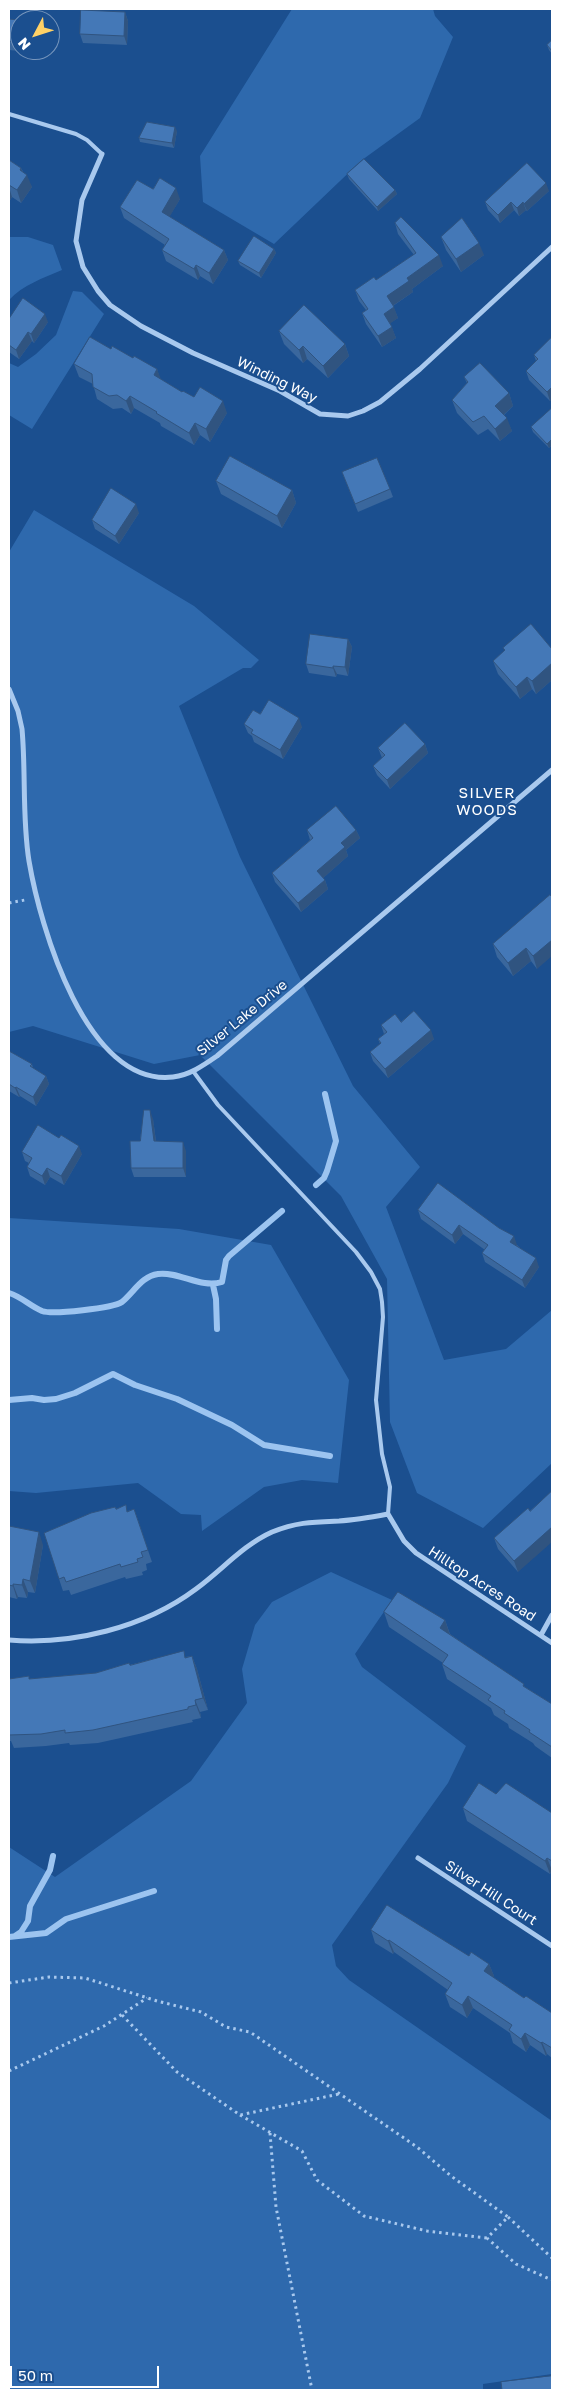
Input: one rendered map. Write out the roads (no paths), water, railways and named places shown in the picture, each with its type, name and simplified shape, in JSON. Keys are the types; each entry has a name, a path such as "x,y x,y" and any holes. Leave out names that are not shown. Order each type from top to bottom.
{"street":[{"name":"Winding Way","path":"102,154 82,200 76,241 83,267 98,292 110,305 141,326 193,353 280,391 320,414 348,416 363,412 380,402 420,369 552,247"},
{"name":"Silver Lake Drive","path":"9,689 18,711 22,729 26,839 36,898 59,971 70,994 100,1039 115,1055 141,1072 164,1077 183,1075 193,1071 235,1042 552,770"},
{"name":"Hilltop Acres Road","path":"388,1514 404,1541 416,1554 552,1643"},
{"path":"9,1640 67,1640 117,1628 160,1610 194,1590 254,1542 272,1533 312,1521 339,1521 388,1514"},
{"path":"541,1635 552,1615"},
{"name":"Silver Hill Court","path":"418,1858 552,1946"}],"lane":[{"path":"9,114 76,134 87,140 102,154"},
{"path":"193,1071 218,1105 356,1252 372,1272 380,1289 383,1317 376,1400 382,1454 390,1486 388,1514"}],"waterway":[{"path":"316,1185 324,1178 336,1141 325,1094"},
{"path":"9,1293 42,1311 58,1312 96,1309 122,1302 143,1281 152,1275 174,1275 198,1282 214,1284 222,1282 226,1260 229,1256 282,1211"},
{"path":"213,1285 216,1299 217,1329"},
{"path":"9,1400 32,1398 56,1399 75,1393 113,1374 135,1385 177,1399 232,1425 264,1445 330,1456"},
{"path":"15,1936 21,1932 28,1921 30,1906 50,1870 53,1856"},
{"path":"9,1937 46,1933 66,1919 154,1891"}],"district":[{"name":"SILVER WOODS","path":"487,802"}]}
